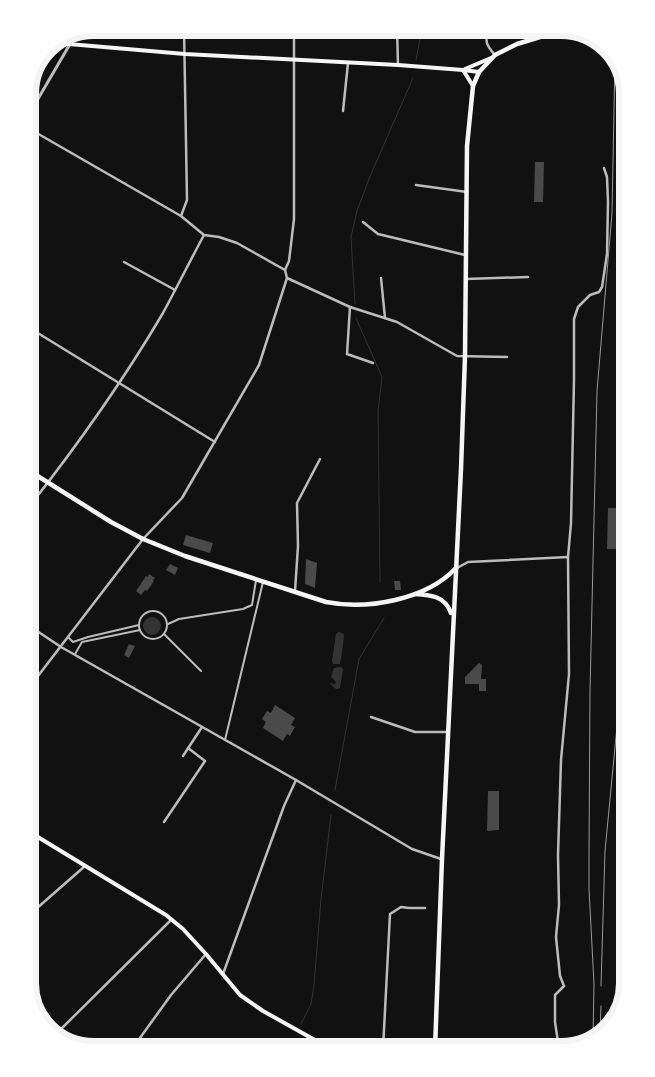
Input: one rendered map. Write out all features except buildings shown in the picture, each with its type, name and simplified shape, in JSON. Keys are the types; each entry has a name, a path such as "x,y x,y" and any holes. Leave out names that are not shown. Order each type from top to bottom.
{"main road":[{"path":"463,70 517,44 543,36"},
{"path":"66,44 185,54 294,58 479,72"},
{"path":"435,1041 452,615 456,568 465,356 467,146 473,86 479,72 494,56"},
{"path":"463,70 473,86"},
{"path":"36,475 143,539 185,556 326,602 349,605 371,604 411,594 442,581 456,568"},
{"path":"411,594 430,595 440,598 449,606 452,615"},
{"path":"36,835 171,920 206,954 240,995 263,1011 317,1041"}],"street":[{"path":"181,216 187,200 184,36"},
{"path":"36,679 143,539 182,498 260,366 286,278 285,270 289,261 294,219 294,36"},
{"path":"398,36 398,65"},
{"path":"487,36 486,40 494,56"},
{"path":"36,102 70,44"},
{"path":"343,111 349,62"},
{"path":"36,133 181,216 204,235 219,237 237,243 285,270"},
{"path":"558,1041 554,1004 555,995 564,986 560,976 556,937 559,905 558,855 561,760 569,674 568,557 571,523 574,319 578,308 590,296 599,292 602,287 607,254 608,202 607,176 604,168"},
{"path":"416,185 467,192"},
{"path":"363,222 378,234 466,256"},
{"path":"36,498 119,382 163,312 204,235"},
{"path":"124,262 175,290"},
{"path":"466,279 528,277"},
{"path":"286,278 350,307 397,322 458,356 507,357"},
{"path":"381,278 385,318"},
{"path":"350,307 347,354 373,363"},
{"path":"36,332 215,442"},
{"path":"295,593 298,546 297,503 320,459"},
{"path":"456,568 468,562 568,557"},
{"path":"168,624 179,619 244,609 252,605 256,580"},
{"path":"225,740 263,582"},
{"path":"153,610 160,612 166,617 168,624 164,634 154,639 146,638 138,625 140,618 146,612 153,610"},
{"path":"68,638 74,642 88,636 138,625"},
{"path":"36,630 412,849 442,859"},
{"path":"75,654 82,642 140,630"},
{"path":"164,634 202,671"},
{"path":"371,716 415,732 447,732"},
{"path":"183,756 202,727"},
{"path":"164,822 205,760 188,748"},
{"path":"222,974 274,831 296,780"},
{"path":"36,909 86,866"},
{"path":"383,1041 390,914 401,907 425,908"},
{"path":"60,1030 171,920"},
{"path":"139,1041 171,995 206,954"}],"shaded area":[{"path":"152,617 158,620 161,626 158,632 152,635 146,632 143,626 146,620"},
{"path":"339,632 344,634 340,664 333,664 336,634"},
{"path":"341,667 343,669 340,688 336,689 329,683 335,684 336,682 331,677 334,668"}],"waterway":[{"path":"416,60 420,36"},
{"path":"355,304 351,237 357,211 413,78"},
{"path":"356,318 382,377 378,411 380,582"},
{"path":"335,790 359,659 384,618"},
{"path":"301,1024 311,1004 314,985 321,899 331,815"}],"railway":[{"path":"593,1031 594,984 589,889 590,691 597,391 612,213 615,73"},
{"path":"601,986 605,851 619,706"},
{"path":"600,1025 601,1006"}]}
